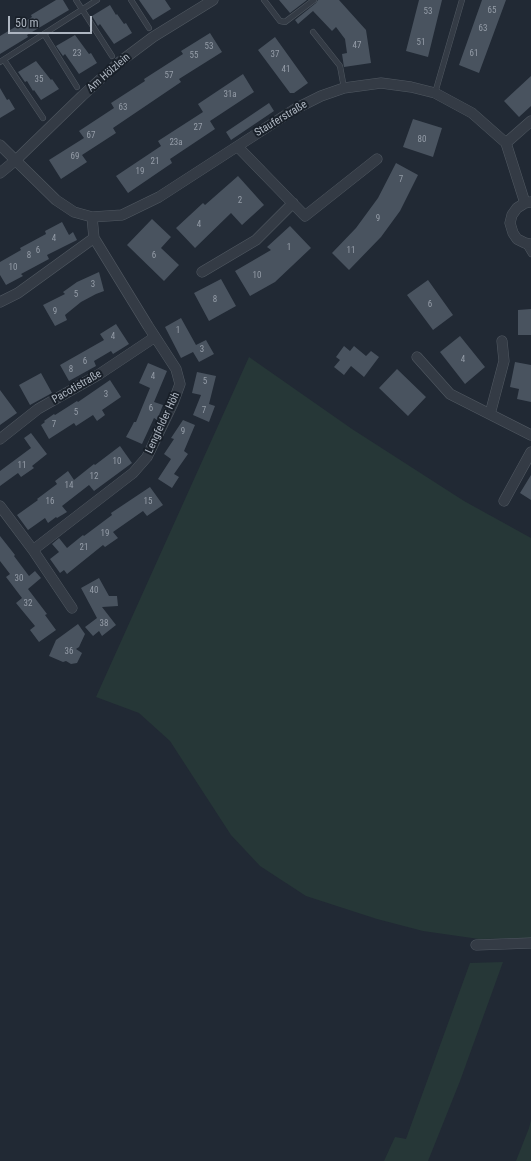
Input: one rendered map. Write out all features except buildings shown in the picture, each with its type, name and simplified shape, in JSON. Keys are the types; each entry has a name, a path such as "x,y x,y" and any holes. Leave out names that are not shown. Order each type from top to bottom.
{"street":[{"name":"Am Hölzlein","path":"16,160 117,64 153,37 213,0"},
{"name":"Stauferstraße","path":"0,145 56,200 74,212 92,216 122,215 159,197 295,109 321,96 344,88 381,83 411,87 434,93 472,113 506,143"},
{"path":"528,244 517,239 513,234 510,223 517,208 528,202 506,143 531,121"},
{"path":"238,147 304,216 377,159"},
{"path":"0,173 16,160"},
{"path":"202,272 256,240 293,203"},
{"name":"Lengfelder Höh","path":"33,550 133,473 147,457 173,403 180,384 176,369 94,238 92,216"},
{"path":"0,302 18,293 94,238"},
{"name":"Pacotistraße","path":"0,439 38,409 98,375 155,337"},
{"path":"490,414 504,361 502,341"},
{"path":"417,357 450,394 531,435"},
{"path":"504,501 531,452"},
{"path":"0,506 33,550 72,608"},
{"path":"476,945 531,943"}],"lane":[{"path":"76,0 112,56"},
{"path":"43,118 2,61 97,0"},
{"path":"131,0 149,28"},
{"path":"264,0 280,21 285,22 314,0"},
{"path":"434,93 462,0"},
{"path":"313,32 340,66 344,88"},
{"path":"44,34 77,87"},
{"path":"528,244 531,254"}],"shaded area":[{"path":"249,357 352,429 464,501 531,538 531,938 479,939 423,931 377,919 306,896 260,866 231,835 170,741 139,713 96,697"},
{"path":"503,962 460,1081 428,1161 384,1161 395,1137 406,1139 470,963"},
{"path":"531,1120 531,1161 516,1161 529,1128"}]}
